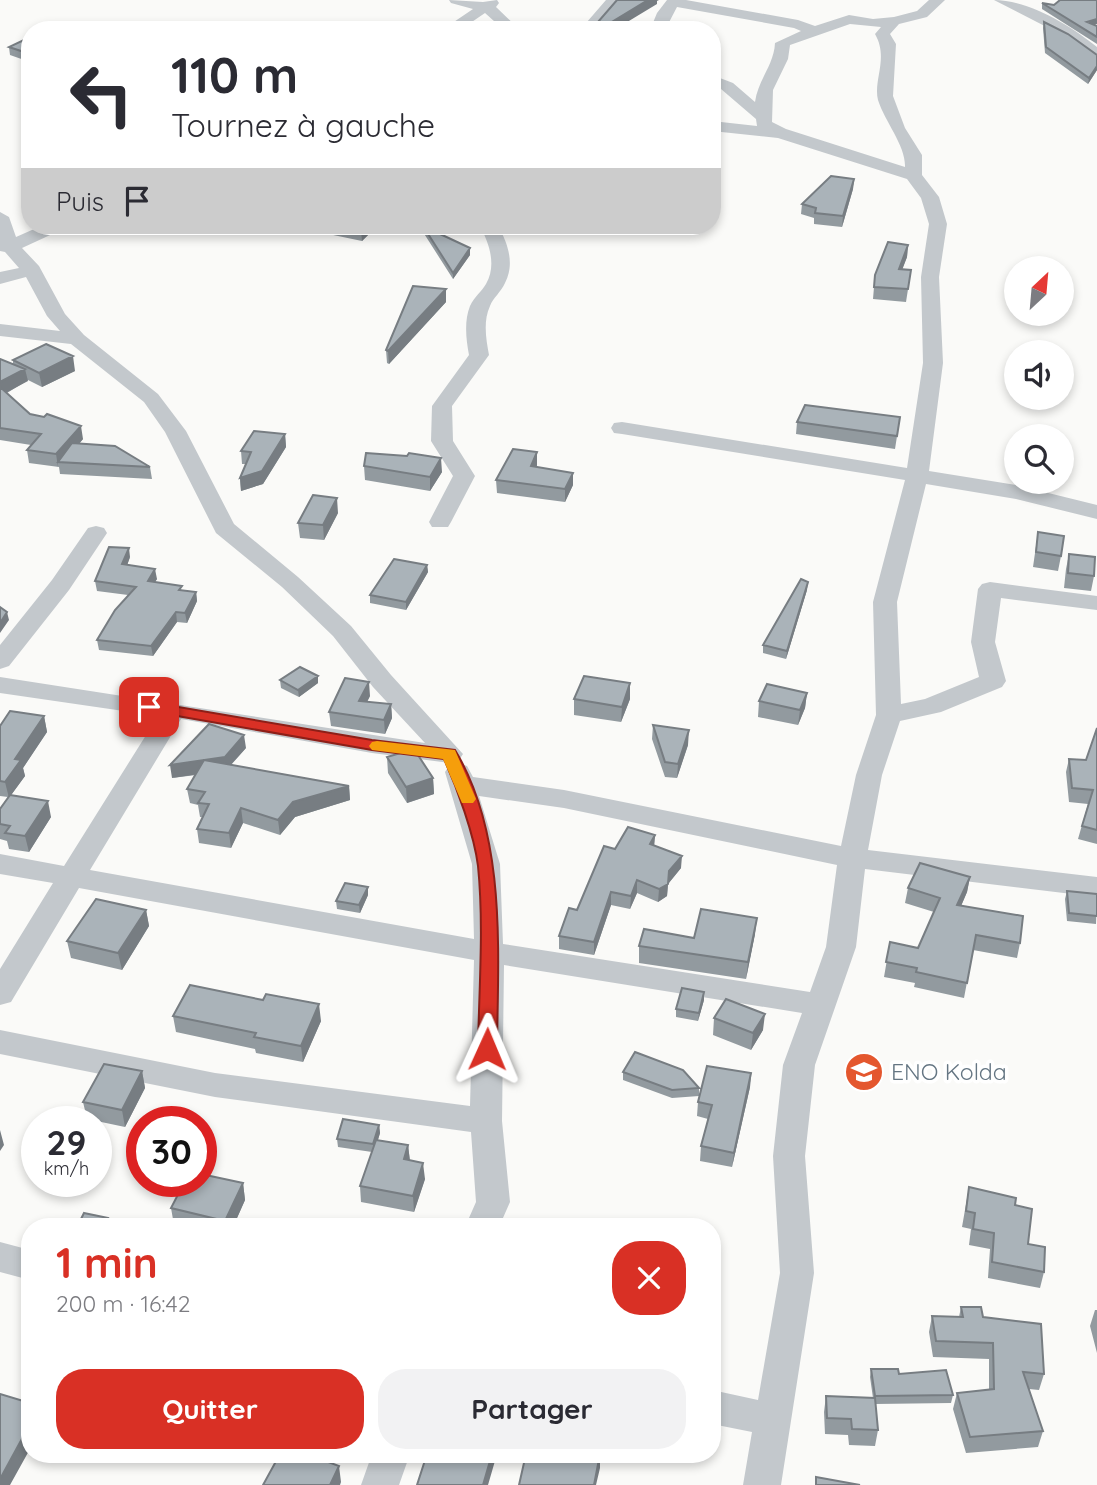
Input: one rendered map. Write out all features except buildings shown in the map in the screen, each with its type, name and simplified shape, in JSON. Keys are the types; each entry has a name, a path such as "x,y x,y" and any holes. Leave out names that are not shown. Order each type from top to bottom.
{"street":[{"path":"456,0 492,4 506,21"},
{"path":"595,21 614,0"},
{"path":"661,21 675,0 684,5 798,24 817,33"},
{"path":"849,19 883,26 922,14 938,0"},
{"path":"1001,0 1073,35 1097,54"},
{"path":"762,1485 797,1273 789,1156 799,1065 841,947 852,858 869,775 889,715 885,602 917,475 933,363 930,277 938,225 930,197 913,176 780,133 764,124 762,104 769,81 783,59 783,43 817,33 849,19 863,11 864,2"},
{"path":"464,21 492,4"},
{"path":"883,26 888,44 885,96 897,128 914,155 913,176"},
{"path":"721,84 764,117"},
{"path":"721,127 780,133"},
{"path":"0,218 5,247 32,270 57,316 77,339 151,398 175,431 224,528 290,582 342,631 382,681 450,754 464,785 486,864 489,952 486,1121 493,1202 486,1218"},
{"path":"5,247 34,235"},
{"path":"440,522 464,476 442,441 442,406 479,355 474,333 481,304 495,285 500,270 501,258 494,235"},
{"path":"0,278 32,270"},
{"path":"0,330 77,339"},
{"path":"622,428 1016,492 1097,512"},
{"path":"0,661 61,585 96,533"},
{"path":"889,715 932,706 993,681 983,642 990,590 1097,603"},
{"path":"0,685 174,710 372,745 450,754"},
{"path":"0,994 174,710"},
{"path":"464,785 564,799 852,858 1097,887"},
{"path":"0,864 489,952 821,1005"},
{"path":"0,1042 215,1085 486,1121"},
{"path":"0,1257 21,1263"},
{"path":"721,1409 773,1420"},
{"path":"380,1485 388,1463"}],"slow traffic":[{"path":"377,746 450,754 464,785 467,799"}],"place":[{"name":"ENO Kolda","path":"864,1072"}],"route":[{"path":"149,707 372,745 450,754 464,785 486,864 489,952 487,1049"}]}
